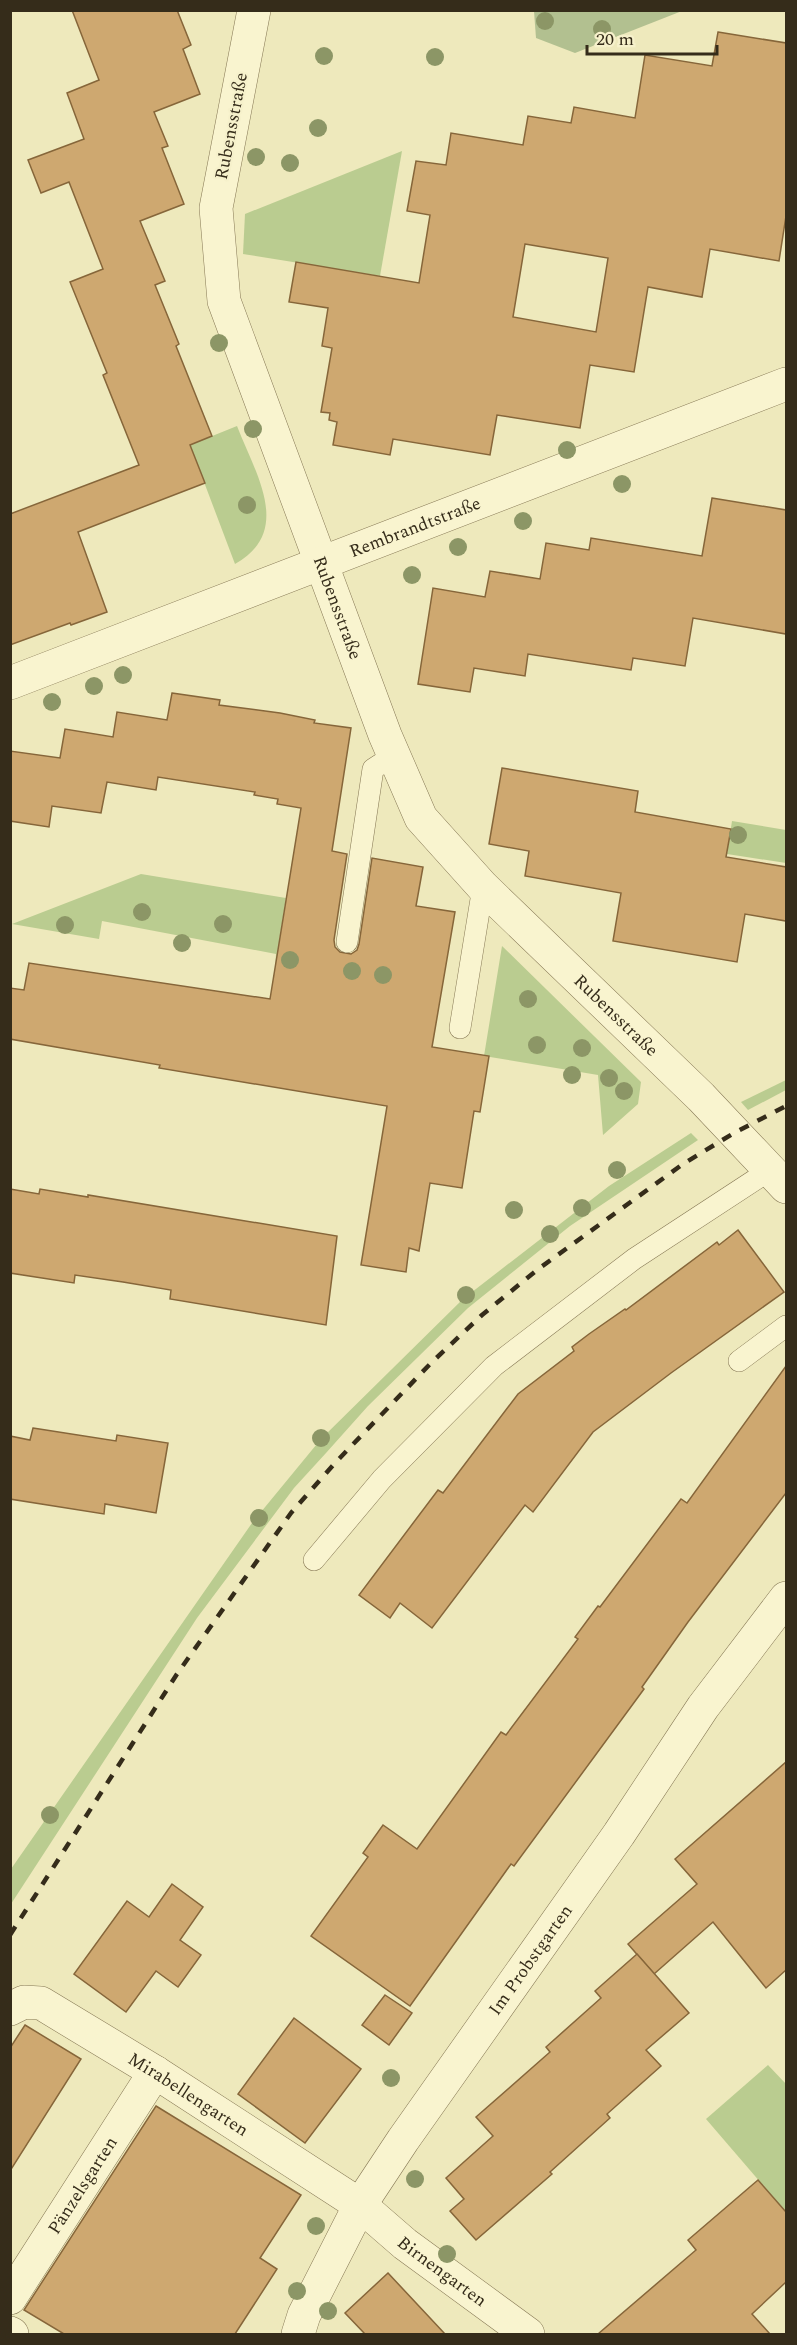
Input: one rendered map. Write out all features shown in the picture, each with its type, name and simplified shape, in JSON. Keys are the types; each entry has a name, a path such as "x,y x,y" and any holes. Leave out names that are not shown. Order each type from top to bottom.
{"street":[{"name":"Rubensstraße","path":"254,10 216,208 224,301 393,756 420,818 483,887 701,1097 778,1178"},
{"name":"Rembrandtstraße","path":"10,683 786,384"},
{"name":"Im Probstgarten","path":"298,2334 304,2315 360,2205 402,2140 619,1834 703,1707 786,1598"},
{"name":"Mirabellengarten","path":"10,2008 24,2002 41,2003 155,2072 360,2205"},
{"name":"Pänzelsgarten","path":"10,2298 155,2072"},
{"name":"Birnengarten","path":"360,2205 405,2244 528,2334"}],"lane":[{"path":"346,942 373,770 393,756"},
{"path":"460,1028 483,887"},
{"path":"314,1560 382,1479 494,1366 634,1259 778,1178"},
{"path":"739,1361 786,1326"}],"green space":[{"path":"534,10 682,11 575,53 536,38"},
{"path":"402,151 380,276 243,254 245,214"},
{"path":"237,426 260,482 265,500 266,518 263,535 253,551 235,564 190,445"},
{"path":"732,821 786,830 786,863 727,854"},
{"path":"141,874 286,898 279,942 322,975 275,968 276,954 102,921 99,939 12,924"},
{"path":"502,946 641,1082 638,1104 603,1135 598,1075 484,1056"},
{"path":"786,1080 786,1090 748,1110 741,1102"},
{"path":"691,1133 698,1140 570,1226 468,1308 368,1406 294,1488 197,1618 11,1904 11,1869 252,1523 321,1439 463,1299 609,1186"},
{"path":"768,2065 786,2084 786,2212 706,2119"}],"building":[{"path":"72,10 177,10 191,45 183,49 200,94 154,112 168,146 162,148 184,204 140,221 165,281 155,285 179,344 176,346 212,436 190,445 205,483 78,532 107,612 10,645 10,514 139,465 103,375 107,373 70,282 103,269 69,182 41,193 28,160 84,139 67,93 99,80"},
{"path":"718,32 786,43 786,216 779,261 710,249 702,297 648,287 634,372 590,365 580,428 497,415 490,455 393,439 390,455 333,445 337,422 329,420 330,413 321,412 332,348 322,346 328,308 289,302 296,262 419,283 430,215 407,211 416,161 446,165 451,133 523,145 528,116 571,123 574,107 635,118 645,55 712,66","holes":["525,244 608,258 596,332 513,317"]},
{"path":"712,498 786,510 786,634 693,618 685,666 633,658 631,670 528,654 525,676 474,668 470,692 418,684 433,588 485,597 490,571 540,579 546,543 589,550 591,538 702,556"},
{"path":"172,693 220,700 219,705 280,713 315,720 314,723 351,728 332,851 347,854 334,940 335,947 340,952 351,954 357,950 372,858 423,867 416,906 455,912 432,1047 489,1056 480,1112 474,1111 462,1188 430,1183 419,1251 409,1248 406,1272 361,1265 387,1106 159,1068 160,1065 10,1039 10,988 24,990 29,963 270,999 301,808 277,804 278,799 254,795 255,792 158,777 156,790 107,782 101,813 52,806 49,827 10,821 10,751 60,758 65,729 113,737 117,712 167,720"},
{"path":"502,768 638,791 635,812 731,829 726,857 786,867 786,921 745,914 737,962 613,941 621,893 525,876 529,851 489,844"},
{"path":"10,1189 39,1194 40,1189 88,1197 88,1195 337,1236 326,1325 170,1299 171,1290 123,1282 75,1275 74,1283 10,1273"},
{"path":"738,1230 784,1292 593,1432 533,1512 525,1505 432,1628 400,1603 390,1618 359,1595 438,1490 443,1493 518,1394 574,1351 572,1347 589,1334 626,1310 717,1242 719,1245"},
{"path":"786,1366 786,1493 688,1622 642,1687 644,1689 514,1866 511,1864 410,2006 311,1936 368,1857 363,1853 383,1825 417,1849 501,1732 506,1735 578,1639 575,1637 681,1499 687,1503"},
{"path":"33,1428 116,1441 117,1435 168,1443 156,1513 105,1504 104,1514 10,1499 10,1436 30,1440"},
{"path":"786,1762 786,1970 766,1988 713,1922 654,1974 628,1944 697,1884 675,1859"},
{"path":"172,1884 203,1907 180,1940 201,1955 178,1987 156,1971 126,2012 74,1974 127,1901 149,1917"},
{"path":"637,1954 689,2013 646,2050 661,2066 607,2114 610,2118 550,2172 552,2174 476,2240 450,2211 464,2199 446,2178 493,2136 476,2117 550,2052 546,2047 601,1998 595,1991"},
{"path":"385,1995 412,2013 389,2045 362,2025"},
{"path":"294,2018 361,2069 305,2143 238,2094"},
{"path":"25,2025 81,2059 10,2171 10,2048"},
{"path":"156,2106 301,2195 260,2258 277,2269 235,2334 64,2334 24,2310"},
{"path":"758,2180 786,2212 786,2282 752,2314 770,2334 598,2334 696,2250 688,2240"},
{"path":"388,2273 445,2334 365,2334 345,2313"}],"railway":[{"path":"10,1935 177,1674 291,1513 336,1462 431,1363 482,1315 537,1270 683,1164 734,1133 786,1106"}]}
